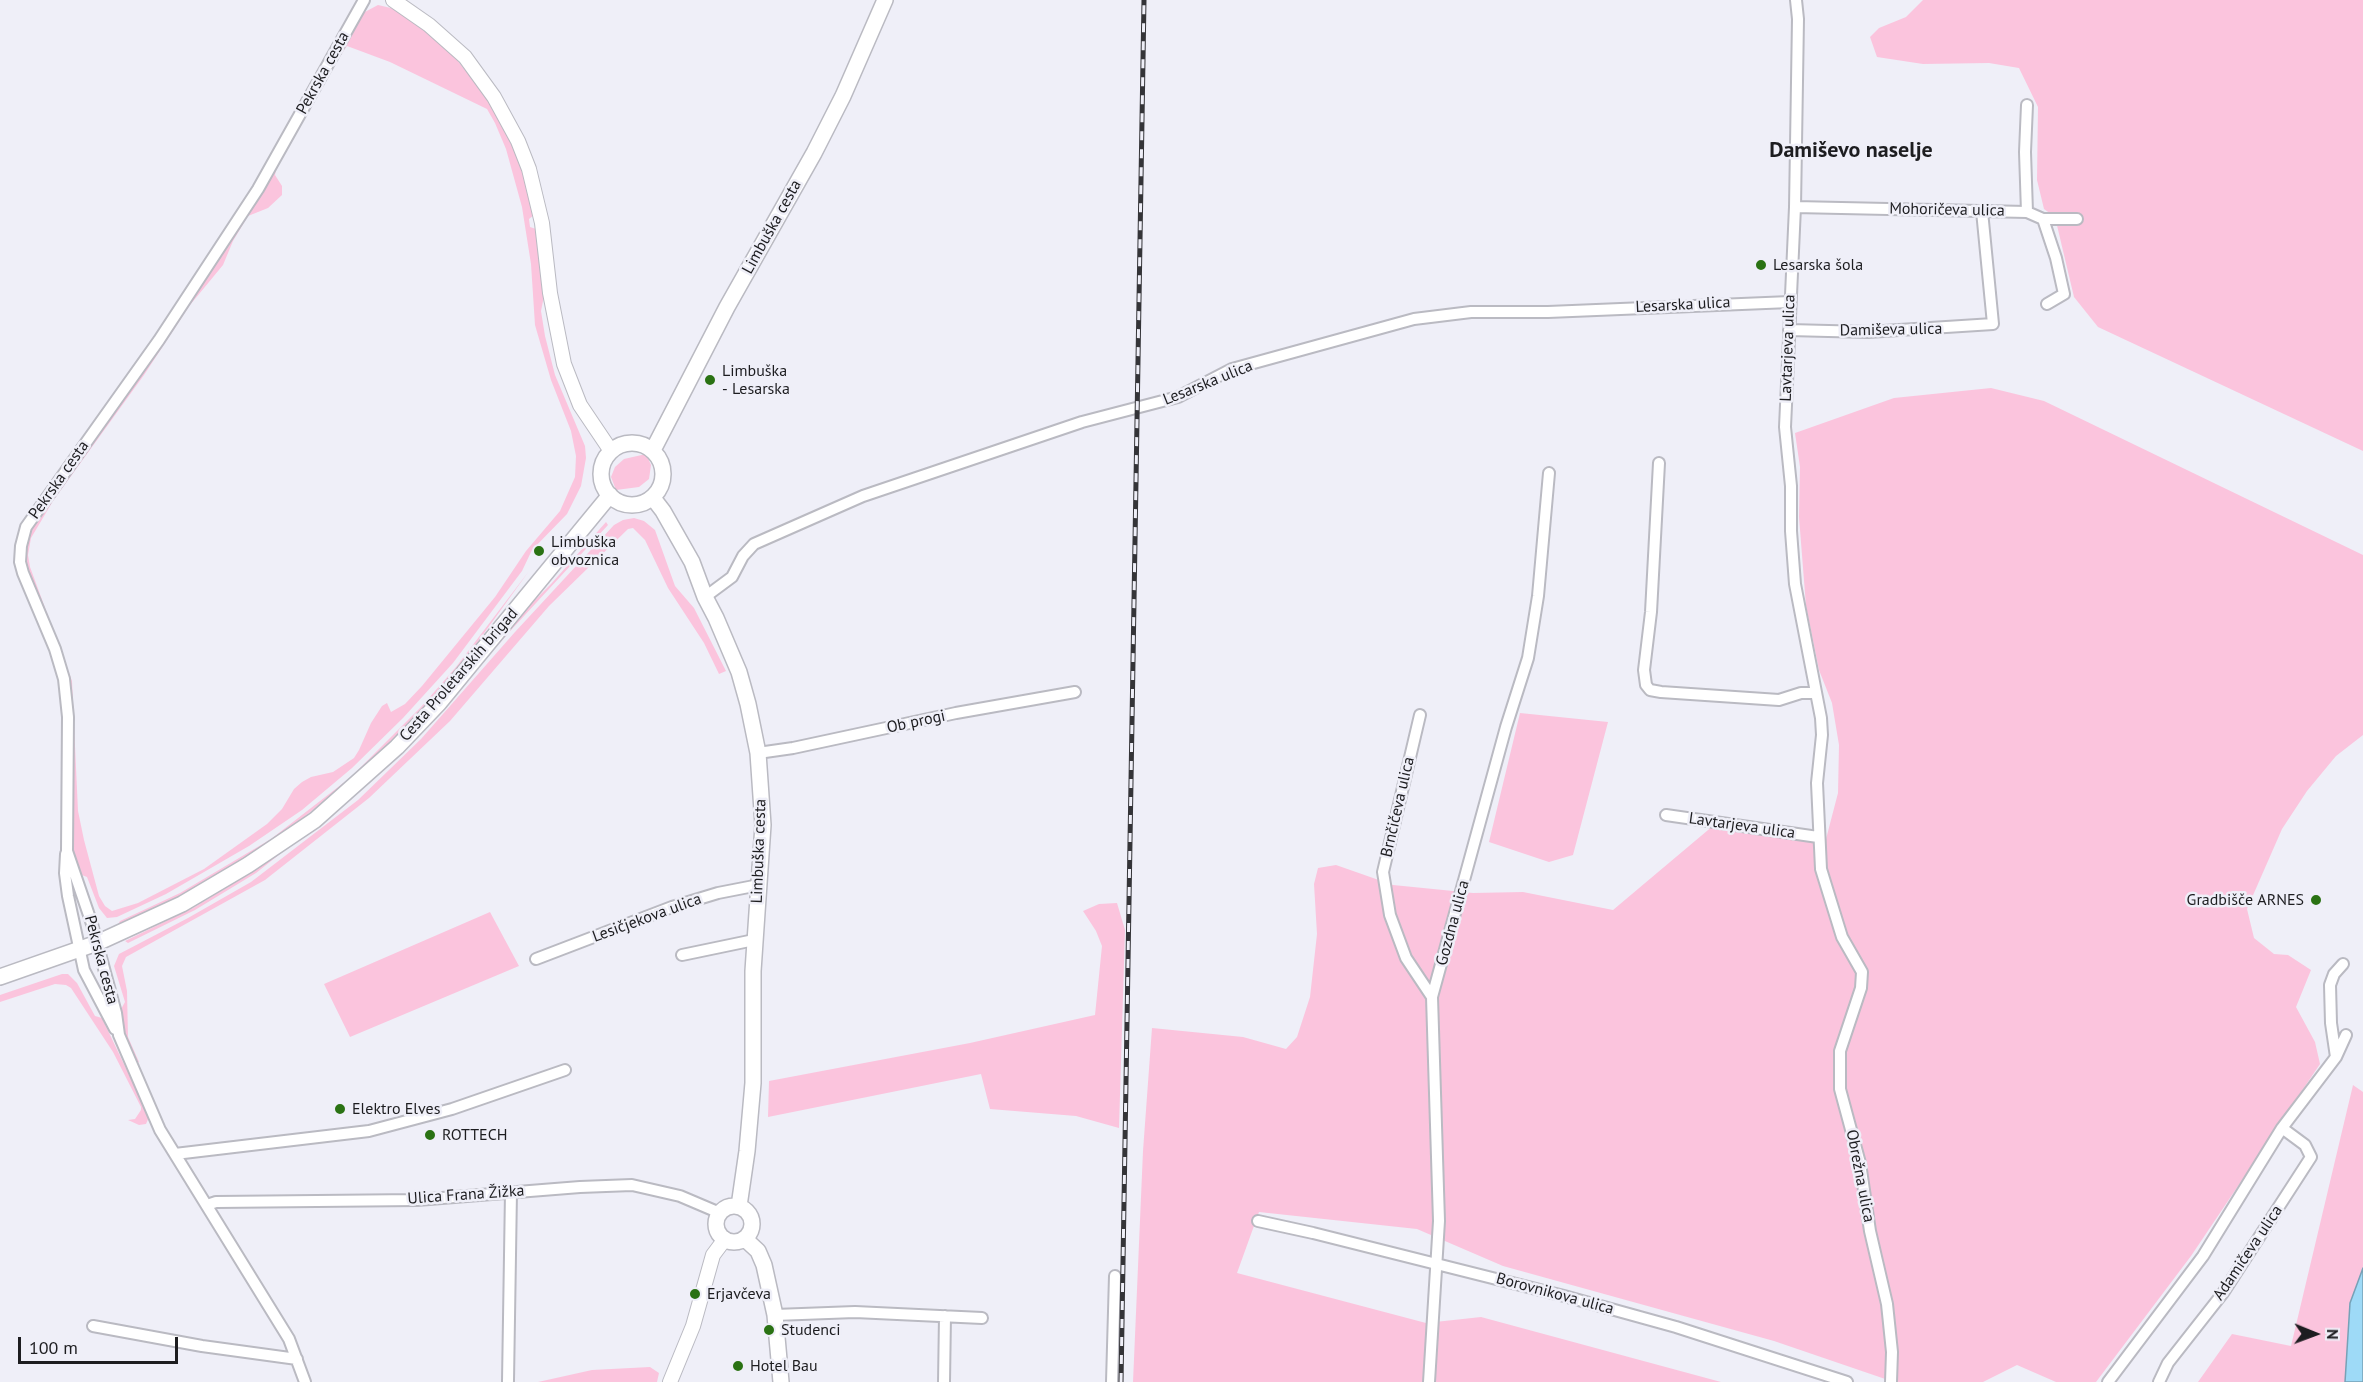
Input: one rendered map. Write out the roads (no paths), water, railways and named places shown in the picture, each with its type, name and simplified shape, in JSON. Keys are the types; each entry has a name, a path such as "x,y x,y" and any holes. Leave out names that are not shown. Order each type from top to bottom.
{"main road":[{"name":"Limbuška cesta","path":"653,450 723,315 814,153 847,87 885,0"},
{"path":"637,443 653,450 659,457 664,474 658,491 652,498 635,505 617,501 605,488 601,472 606,457 619,446 637,443"},
{"name":"Cesta Proletarskih brigad","path":"0,977 97,943 182,904 249,865 315,820 361,781 439,704 610,495"},
{"name":"Limbuška cesta","path":"652,498 663,511 682,544 739,672 758,753 763,825 754,940 751,1112 739,1206"},
{"path":"739,1206 745,1209 752,1218 752,1230 745,1239 738,1241 725,1239 717,1227 720,1213 725,1208 739,1206"},
{"path":"745,1239 758,1251 764,1266 776,1315 781,1382"}],"street":[{"name":"Pekrska cesta","path":"305,1382 289,1339 175,1154 153,1113 118,1035 116,1014 97,943 67,850 68,717 64,679 20,561 26,527 159,340 258,189 364,0"},
{"path":"393,0 449,41 480,76 518,141 529,169 542,224 558,337 568,375 580,405 611,451"},
{"name":"Lavtarjeva ulica","path":"1796,0 1795,207 1785,427 1791,486 1791,538 1795,584 1822,735 1817,783 1821,869 1842,937 1853,952 1862,972"},
{"name":"Mohoričeva ulica","path":"1795,207 2027,212 2025,152 2027,105"},
{"name":"Damiševa ulica","path":"1789,330 1868,332 1993,324 1982,211"},
{"path":"2027,212 2043,219 2077,219"},
{"path":"2043,219 2056,258 2064,294 2047,304"},
{"name":"Lesarska ulica","path":"705,597 732,577 743,556 754,544 863,496 1082,422 1178,397 1232,369 1403,322 1430,316 1471,312 1548,312 1790,302"},
{"path":"1659,463 1651,612 1644,670 1646,685 1650,690 1661,692 1779,700 1801,693 1816,693"},
{"name":"Gozdna ulica","path":"1429,1382 1439,1221 1432,997 1506,728 1528,658 1538,596 1549,472"},
{"name":"Ob progi","path":"758,753 1074,692"},
{"name":"Brnčičeva ulica","path":"1420,715 1383,872 1390,915 1406,958 1432,997"},
{"name":"Lavtarjeva ulica","path":"1666,814 1818,837"},
{"path":"67,850 65,873 84,970 118,1035"},
{"name":"Lesičjekova ulica","path":"536,959 672,907 718,893 759,885"},
{"path":"682,955 754,940"},
{"path":"2336,1057 2331,1023 2330,985 2334,974 2343,964"},
{"name":"Obrežna ulica","path":"1862,972 1861,988 1840,1052 1840,1089 1860,1163 1870,1231 1887,1304 1892,1352 1891,1382"},
{"path":"2108,1382 2203,1256 2282,1128 2336,1057 2346,1035"},
{"path":"175,1154 369,1131 452,1109 565,1070"},
{"name":"Adamičeva ulica","path":"2159,1382 2168,1363 2223,1293 2311,1157 2305,1145 2282,1128"},
{"name":"Ulica Frana Žižka","path":"207,1205 216,1202 417,1200 632,1185 680,1196 720,1213"},
{"path":"508,1380 511,1192"},
{"name":"Borovnikova ulica","path":"1258,1221 1437,1263 1676,1327 1847,1382"},
{"path":"670,1382 693,1326 713,1255 725,1239"},
{"path":"1112,1382 1115,1276"},
{"path":"776,1315 855,1312 982,1318"},
{"path":"944,1382 945,1316"},
{"path":"93,1326 202,1346 297,1359"}],"water":[{"path":"2363,1268 2363,1382 2345,1382 2350,1303"}],"railway":[{"path":"1121,1382 1144,0"}],"place":[{"name":"Lesarska šola","path":"1761,265"},
{"name":"Limbuška - Lesarska","path":"710,380"},
{"name":"Limbuška obvoznica","path":"539,551"},
{"name":"Gradbišče ARNES","path":"2316,900"},
{"name":"Elektro Elves","path":"340,1109"},
{"name":"ROTTECH","path":"430,1135"},
{"name":"Erjavčeva","path":"695,1294"},
{"name":"Studenci","path":"769,1330"},
{"name":"Hotel Bau","path":"738,1366"}],"district":[{"name":"Damiševo naselje","path":"1851,151"}]}
